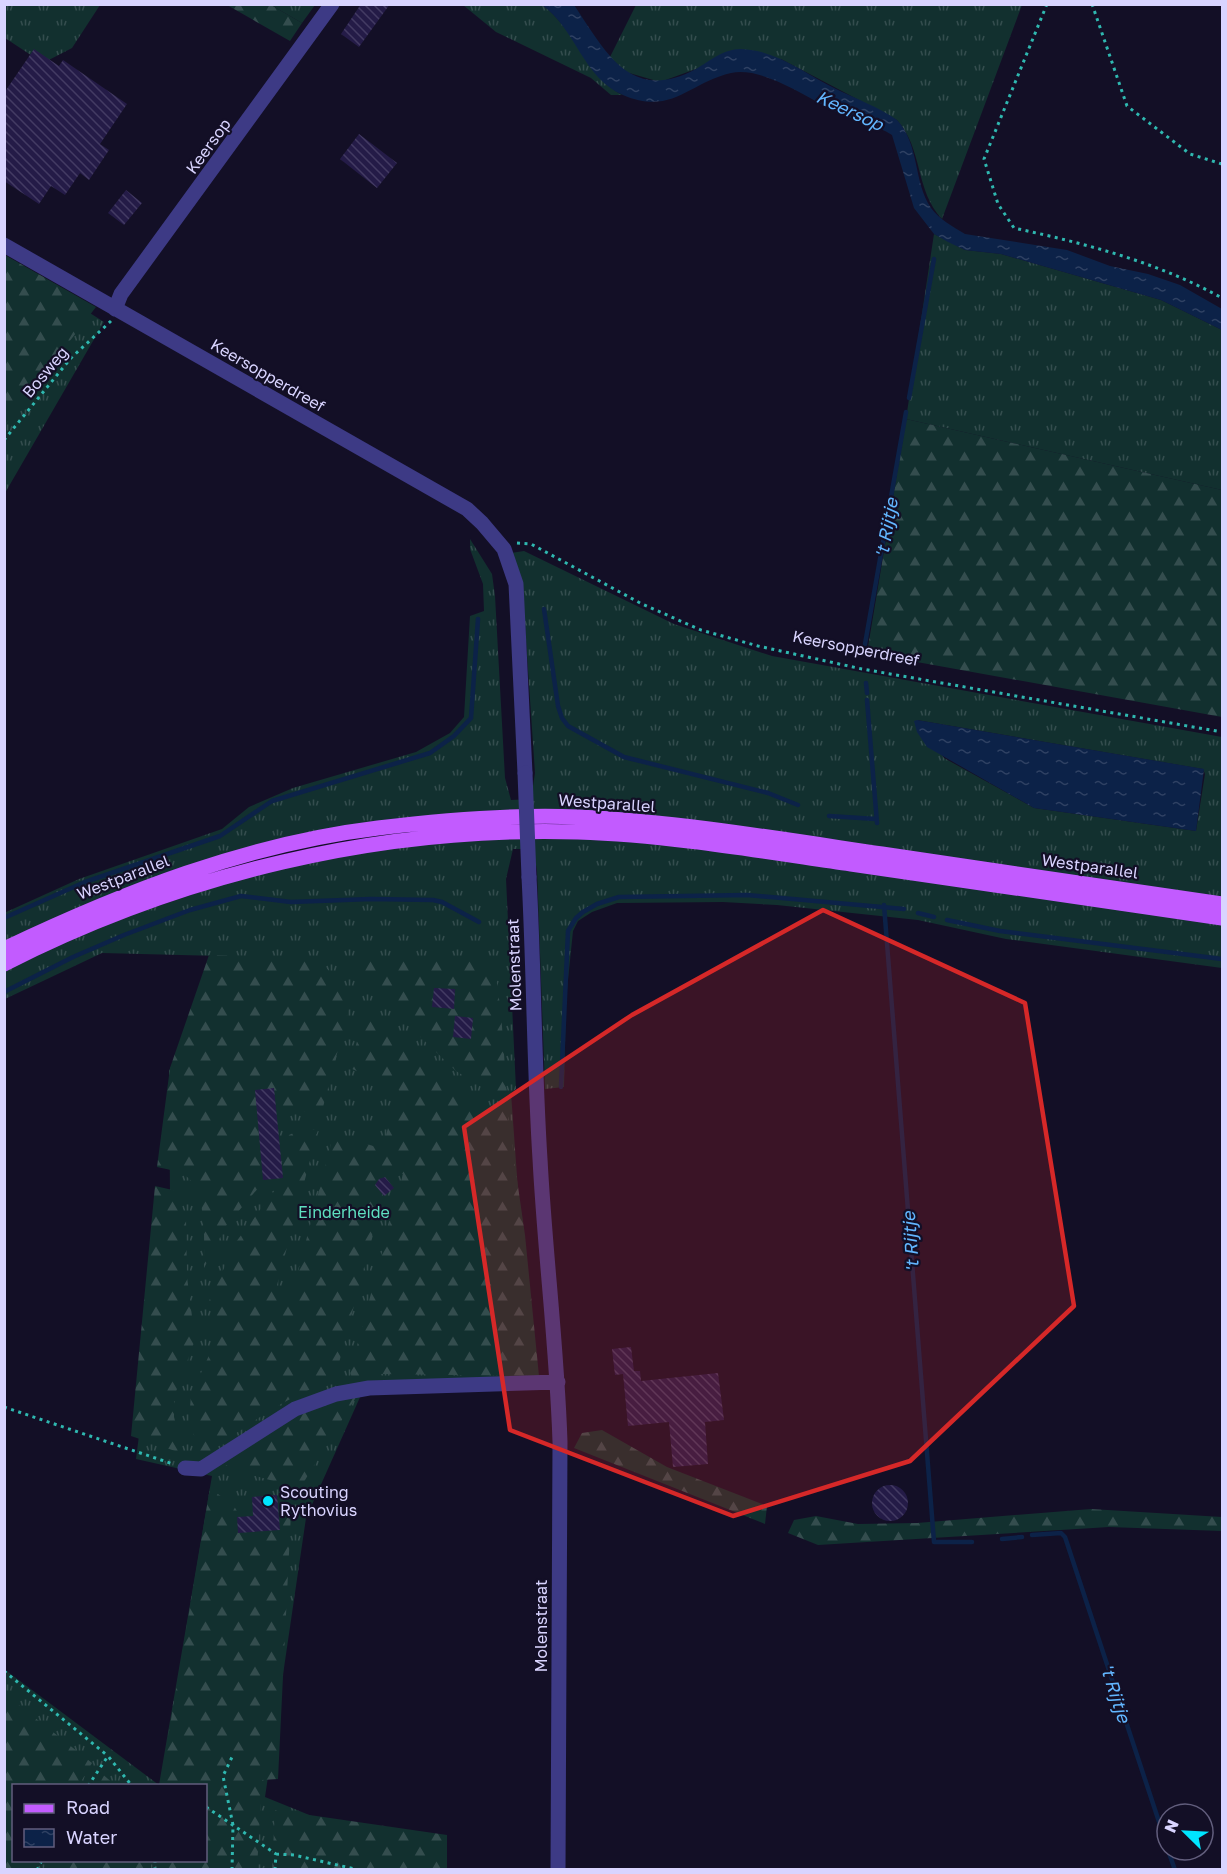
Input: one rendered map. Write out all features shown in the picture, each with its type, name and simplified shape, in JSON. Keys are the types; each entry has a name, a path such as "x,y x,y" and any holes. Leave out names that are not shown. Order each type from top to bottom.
{"main road":[{"name":"Westparallel","path":"4,949 126,894 231,859 303,841 375,828 478,818 576,817 695,827 1222,904"},
{"name":"Westparallel","path":"4,964 91,923 206,881 254,868 375,844 523,833 576,832 693,842 1222,918"}],"street":[{"name":"Keersop","path":"115,309 121,294 332,4"},
{"name":"Keersopperdreef","path":"4,245 467,509 504,549"},
{"name":"Molenstraat","path":"504,549 516,584 538,1138 546,1271 558,1382 558,1869"},
{"path":"184,1468 201,1469 295,1409 336,1394 369,1388 558,1382"}],"path":[{"path":"1047,4 984,159 998,204 1014,228 1077,242 1151,264 1222,298"},
{"path":"1092,4 1127,106 1190,154 1222,164"},
{"name":"Bosweg","path":"4,440 71,358 110,324"},
{"name":"Keersopperdreef","path":"504,549 518,543 531,544 642,604 701,630 758,646 862,669 1222,732"},
{"path":"4,1407 184,1468"},
{"path":"4,1671 108,1756 131,1784"},
{"path":"232,1869 233,1825 223,1776 233,1755"},
{"path":"89,1784 108,1756"},
{"path":"207,1808 268,1851 359,1869"},
{"path":"275,1869 276,1854"}],"highlighted area":[{"path":"823,910 1025,1003 1074,1306 910,1461 733,1516 510,1430 464,1127 632,1015"}],"green space":[{"path":"4,5 100,5 72,48 43,63 5,38"},
{"path":"227,5 271,5 302,23 290,41"},
{"path":"271,5 315,5 302,23"},
{"path":"463,5 542,5 563,26 599,76 622,95 611,95 591,78 496,32"},
{"path":"636,5 1022,5 942,219 927,196 911,143 897,120 781,59 696,69 660,82 626,72 610,57"},
{"path":"934,234 965,250 1001,254 1161,300 1222,330 1222,490 906,419"},
{"path":"5,255 96,307 5,425"},
{"path":"5,259 104,322 5,493"},
{"path":"906,419 1222,490 1222,717 867,653"},
{"path":"470,539 492,574 505,778 511,800 531,799 535,773 525,625 511,553 524,551 674,624 772,656 1222,737 1222,900 609,815 294,839 5,943 4,913 79,879 222,829 249,807 293,788 416,752 450,733 464,717 470,616 484,611 483,584 470,549","holes":["917,720 1203,769 1205,774 1196,831 1034,808 944,758"]},
{"name":"Einderheide","path":"488,839 611,839 694,848 1222,924 1222,968 1006,939 918,920 777,905 723,902 617,903 592,912 578,921 573,931 566,999 564,1087 545,1089 537,870 533,849 513,849 506,879 516,1089 511,1093 532,1384 365,1386 306,1518 265,1797 442,1869 5,1869 4,1669 158,1784 12,1784 12,1862 207,1862 207,1784 159,1784 212,1476 136,1459 170,1194 169,1071 220,956 102,953 5,999 5,970 93,928 263,871 387,848"},
{"path":"209,955 317,958 352,996 322,1111 275,1112 273,1153 265,1180 226,1226 204,1268 203,1217 197,1192 192,1182 184,1175 157,1167 170,1068"},
{"path":"338,958 494,962 501,1013 507,1095 491,1093 456,1071"},
{"path":"366,1007 462,1098 475,1105 507,1110 525,1235 539,1376 380,1374 352,1378 350,1372 403,1174 389,1172 334,1382 283,1403 201,1457 189,1420 191,1395 211,1351 213,1323 209,1301 236,1242 275,1190 289,1135 304,1128 318,1130 276,1289 293,1291 334,1133 382,1149 399,1090 350,1068"},
{"path":"155,1186 177,1191 186,1218 187,1277 195,1340 174,1397 174,1417 184,1454 131,1436"},
{"path":"358,1394 297,1493 277,1482 224,1467 281,1425 310,1408"},
{"path":"602,1430 667,1467 767,1506 765,1524 574,1448 582,1433"},
{"path":"210,1488 234,1506 243,1522 291,1512 278,1779 262,1780 257,1869 160,1869 160,1862 207,1862 207,1784 160,1784"},
{"path":"1091,1509 1222,1517 1222,1531 1109,1527 818,1545 788,1533 794,1520 816,1516 858,1524 917,1523"},
{"path":"5,1694 92,1763 80,1784 12,1784 12,1862 34,1862 30,1869 5,1869"},
{"path":"100,1772 114,1784 93,1784"},
{"path":"275,1810 447,1835 447,1869 272,1869"},
{"path":"48,1862 151,1862 151,1869 43,1869"}],"water":[{"path":"542,5 574,5 609,55 622,68 637,77 654,80 673,78 696,69 723,53 741,49 754,50 779,58 897,120 909,140 925,197 934,212 956,229 965,234 1067,250 1110,266 1148,274 1180,285 1222,309 1222,330 1161,300 1001,254 965,250 948,242 934,234 914,208 892,135 841,114 773,79 744,72 731,73 667,100 654,102 623,95 598,77 554,15"},
{"path":"914,721 1204,769 1196,831 1034,808 927,747 917,732"}],"building":[{"path":"361,4 390,4 359,47 341,34"},
{"path":"34,49 59,66 63,60 127,104 100,144 109,150 89,180 80,173 65,195 51,186 39,204 4,181 4,93"},
{"path":"359,134 397,163 377,188 340,159"},
{"path":"126,190 142,203 124,225 108,213"},
{"path":"434,988 455,989 454,1009 432,1007"},
{"path":"455,1016 473,1018 471,1039 453,1037"},
{"path":"274,1088 283,1178 263,1180 255,1090"},
{"path":"385,1177 394,1188 384,1196 375,1185 379,1179"},
{"path":"631,1347 634,1371 640,1371 641,1381 718,1373 724,1420 705,1422 708,1464 673,1467 669,1422 628,1426 623,1374 615,1375 612,1349"},
{"path":"890,1485 903,1490 908,1503 903,1516 890,1521 877,1516 872,1503 877,1490"},
{"path":"277,1495 280,1530 238,1533 237,1517 253,1516 252,1497"}],"waterway":[{"name":"'t Rijtje","path":"909,398 934,259"},
{"name":"'t Rijtje","path":"865,644 906,412"},
{"path":"544,609 558,706 568,726 624,757 768,793 798,805"},
{"path":"4,918 85,882 220,836 272,801 430,753 454,736 471,718 478,619"},
{"name":"'t Rijtje","path":"866,683 867,693"},
{"name":"'t Rijtje","path":"867,700 877,823"},
{"path":"829,816 876,819"},
{"path":"561,1087 568,931 576,918 597,904 619,897 747,895 904,909"},
{"path":"4,992 73,957 124,935 190,910 241,896 291,902 371,899 433,900 442,902 479,922"},
{"name":"'t Rijtje","path":"884,905 934,1542 972,1542"},
{"path":"918,913 934,917"},
{"path":"947,920 1000,931 1222,959"},
{"name":"'t Rijtje","path":"1032,1535 1061,1533 1065,1537 1155,1810"},
{"name":"'t Rijtje","path":"1002,1539 1022,1537"},
{"name":"'t Rijtje","path":"1172,1862 1175,1870"}],"place":[{"name":"Scouting Rythovius","path":"268,1501"}]}
